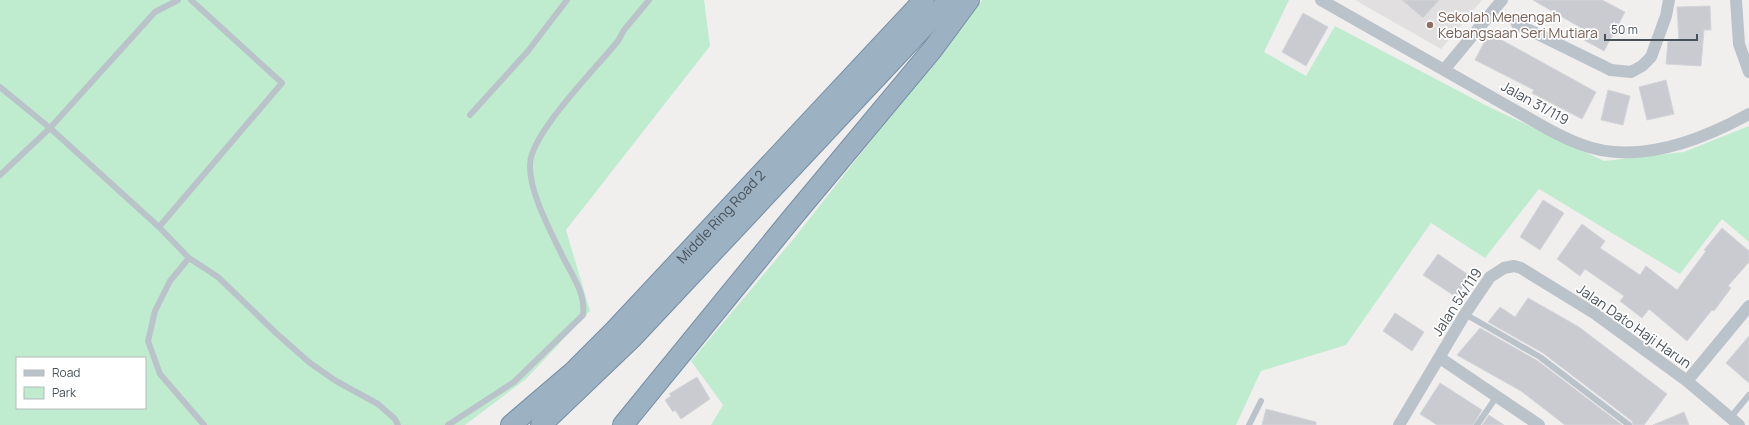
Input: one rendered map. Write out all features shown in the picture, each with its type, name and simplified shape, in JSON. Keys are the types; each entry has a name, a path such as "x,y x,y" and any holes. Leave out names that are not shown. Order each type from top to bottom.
{"highway":[{"name":"Middle Ring Road 2","path":"541,425 582,375 924,0"},
{"name":"Middle Ring Road 2","path":"511,425 634,337 949,0"},
{"path":"623,425 782,229 932,50 968,4 969,0"}],"street":[{"name":"Jalan 31/119","path":"1321,0 1546,128 1580,145 1614,152 1644,152 1672,145 1705,134 1749,114"},
{"path":"1444,70 1502,0"},
{"path":"1517,24 1611,70 1631,72 1642,66 1650,57 1666,16 1669,0"},
{"path":"1736,0 1739,44 1749,72"},
{"path":"1739,44 1749,36"},
{"name":"Jalan Dato Haji Harun","path":"1504,268 1514,266 1521,268 1587,309 1687,381 1735,422"},
{"name":"Jalan 54/119","path":"1399,425 1465,314 1490,277 1504,268"},
{"path":"1687,381 1749,306"},
{"path":"1440,358 1539,425"}],"lane":[{"path":"0,175 50,128 155,12 178,0"},
{"path":"159,227 282,83 190,0"},
{"path":"470,115 528,51 567,0"},
{"path":"448,425 514,382 583,314 583,302 579,288 546,221 534,186 530,165 531,155 537,140 548,124 618,41 624,30 649,0"},
{"path":"0,87 50,128 159,227 189,258 218,277 276,333 310,363 336,381 378,404 395,418 398,425"},
{"path":"189,258 170,281 155,311 148,341 160,374 204,425"},
{"path":"1465,314 1540,357 1629,425"},
{"path":"1735,422 1749,395"},
{"path":"1477,425 1497,396"},
{"path":"1249,425 1261,401"}],"shaded area":[{"name":"Sekolah Menengah Kebangsaan Seri Mutiara","path":"1355,0 1482,0 1441,49"}],"green space":[{"path":"0,0 704,0 710,46 566,230 590,311 526,379 465,425 0,425"},
{"path":"982,0 1289,0 1264,52 1306,76 1335,26 1489,107 1604,161 1684,152 1749,126 1749,242 1722,219 1680,274 1539,189 1485,258 1431,223 1346,345 1261,371 1236,425 711,425 723,405 691,361 795,237"}],"building":[{"path":"1402,0 1439,0 1423,18"},
{"path":"1533,0 1602,0 1625,12 1604,51 1584,40 1588,32"},
{"path":"1710,6 1711,30 1704,30 1701,66 1666,64 1668,41 1679,41 1677,7"},
{"path":"1303,13 1328,27 1306,66 1282,52"},
{"path":"1489,33 1596,92 1582,119 1532,93 1534,90 1475,60"},
{"path":"1666,80 1674,114 1647,120 1639,87"},
{"path":"1608,90 1630,96 1623,125 1601,120"},
{"path":"1543,200 1564,213 1540,250 1520,237"},
{"path":"1582,224 1605,241 1600,248 1640,275 1646,266 1677,290 1706,251 1704,250 1722,228 1749,251 1749,262 1728,286 1731,288 1714,311 1712,310 1687,341 1649,309 1642,318 1620,301 1624,296 1585,269 1580,276 1557,259"},
{"path":"1438,254 1470,276 1456,297 1423,275"},
{"path":"1528,298 1579,327 1667,394 1644,425 1633,425 1632,421 1543,353 1488,322 1500,307 1515,317"},
{"path":"1395,313 1424,332 1412,351 1383,331"},
{"path":"1480,328 1538,361 1622,425 1565,425 1521,391 1457,355"},
{"path":"1749,336 1749,383 1726,363"},
{"path":"697,377 710,399 681,419 675,410 673,412 665,400 671,396 669,394"},
{"path":"1440,383 1482,410 1473,425 1437,425 1420,414"},
{"path":"1266,409 1316,422 1316,425 1262,425"},
{"path":"1684,412 1689,425 1653,425"},
{"path":"1489,415 1504,425 1482,425"}],"place":[{"name":"Sekolah Menengah Kebangsaan Seri Mutiara","path":"1430,25"}]}
